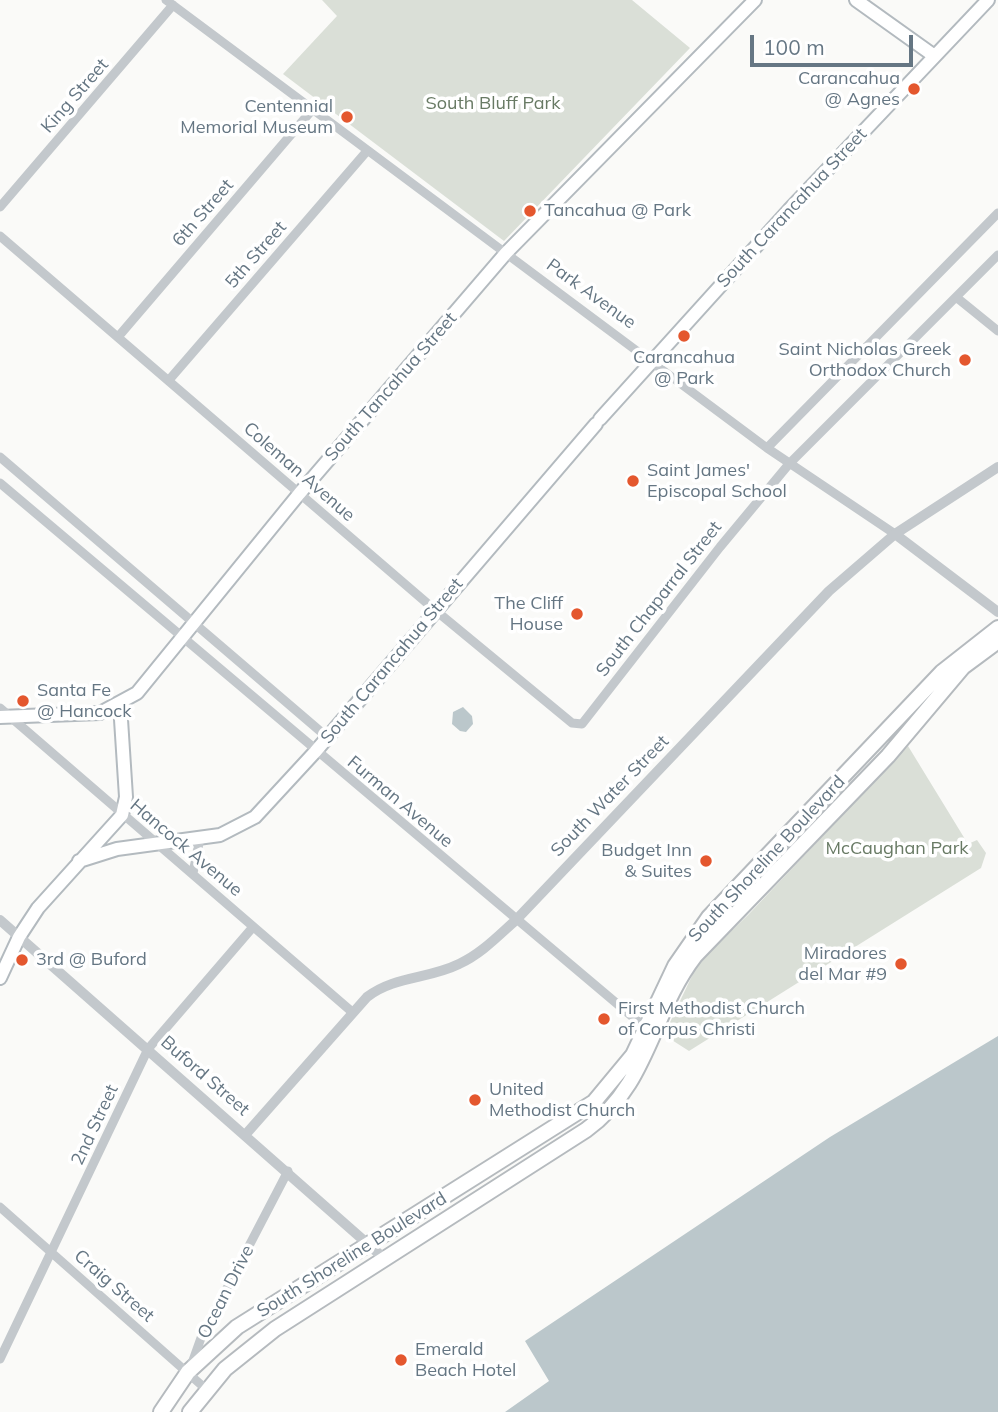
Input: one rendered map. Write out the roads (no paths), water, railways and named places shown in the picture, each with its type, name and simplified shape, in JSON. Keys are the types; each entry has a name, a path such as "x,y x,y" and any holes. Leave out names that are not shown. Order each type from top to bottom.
{"main road":[{"name":"South Tancahua Street","path":"3,714 100,713 137,693 299,494 506,253 755,0"},
{"path":"856,0 933,55"},
{"name":"South Carancahua Street","path":"79,861 117,849 220,835 255,817 316,752 651,360 933,55 988,0"},
{"name":"South Shoreline Boulevard","path":"207,1390 225,1369 275,1329 594,1125 609,1111 634,1079 674,966 709,917 942,672 998,628"},
{"name":"South Shoreline Boulevard","path":"188,1372 237,1327 579,1114 608,1088 650,1031 695,956 888,756 963,667 998,641"},
{"path":"0,978 19,937 38,908 122,815 126,797 120,704"},
{"name":"Ocean Drive","path":"162,1412 188,1372"},
{"path":"190,1412 207,1390"}],"street":[{"name":"Park Avenue","path":"170,3 767,448 895,534 998,612"},
{"name":"King Street","path":"0,207 170,3"},
{"name":"6th Street","path":"118,337 312,110"},
{"name":"5th Street","path":"169,380 368,151"},
{"path":"767,448 998,213"},
{"name":"Coleman Avenue","path":"0,236 435,610 572,723 582,724"},
{"name":"South Chaparral Street","path":"582,724 704,567 789,464 998,255"},
{"path":"956,297 998,331"},
{"path":"0,457 327,737"},
{"name":"South Water Street","path":"246,1134 351,1012 382,987 460,964 516,920 829,591 895,534 998,467"},
{"name":"Furman Avenue","path":"0,483 650,1031"},
{"path":"25,504 38,489"},
{"name":"Hancock Avenue","path":"3,714 192,873 351,1012"},
{"path":"192,873 201,838"},
{"name":"Buford Street","path":"0,920 386,1260"},
{"name":"2nd Street","path":"0,1359 148,1049 253,927"},
{"name":"Ocean Drive","path":"188,1372 201,1338 288,1171"},
{"name":"Craig Street","path":"0,1207 207,1390"}],"place":[{"name":"Carancahua @ Agnes","path":"914,89"},
{"name":"Centennial Memorial Museum","path":"347,117"},
{"name":"Tancahua @ Park","path":"530,211"},
{"name":"Carancahua @ Park","path":"684,336"},
{"name":"Saint Nicholas Greek Orthodox Church","path":"965,360"},
{"name":"Saint James' Episcopal School","path":"633,481"},
{"name":"The Cliff House","path":"577,614"},
{"name":"Santa Fe @ Hancock","path":"23,701"},
{"name":"Budget Inn & Suites","path":"706,861"},
{"name":"3rd @ Buford","path":"22,960"},
{"name":"Miradores del Mar #9","path":"901,964"},
{"name":"First Methodist Church of Corpus Christi","path":"604,1019"},
{"name":"United Methodist Church","path":"475,1100"},
{"name":"Emerald Beach Hotel","path":"401,1360"}],"park label":[{"name":"South Bluff Park","path":"493,104"},
{"name":"McCaughan Park","path":"897,849"}]}
